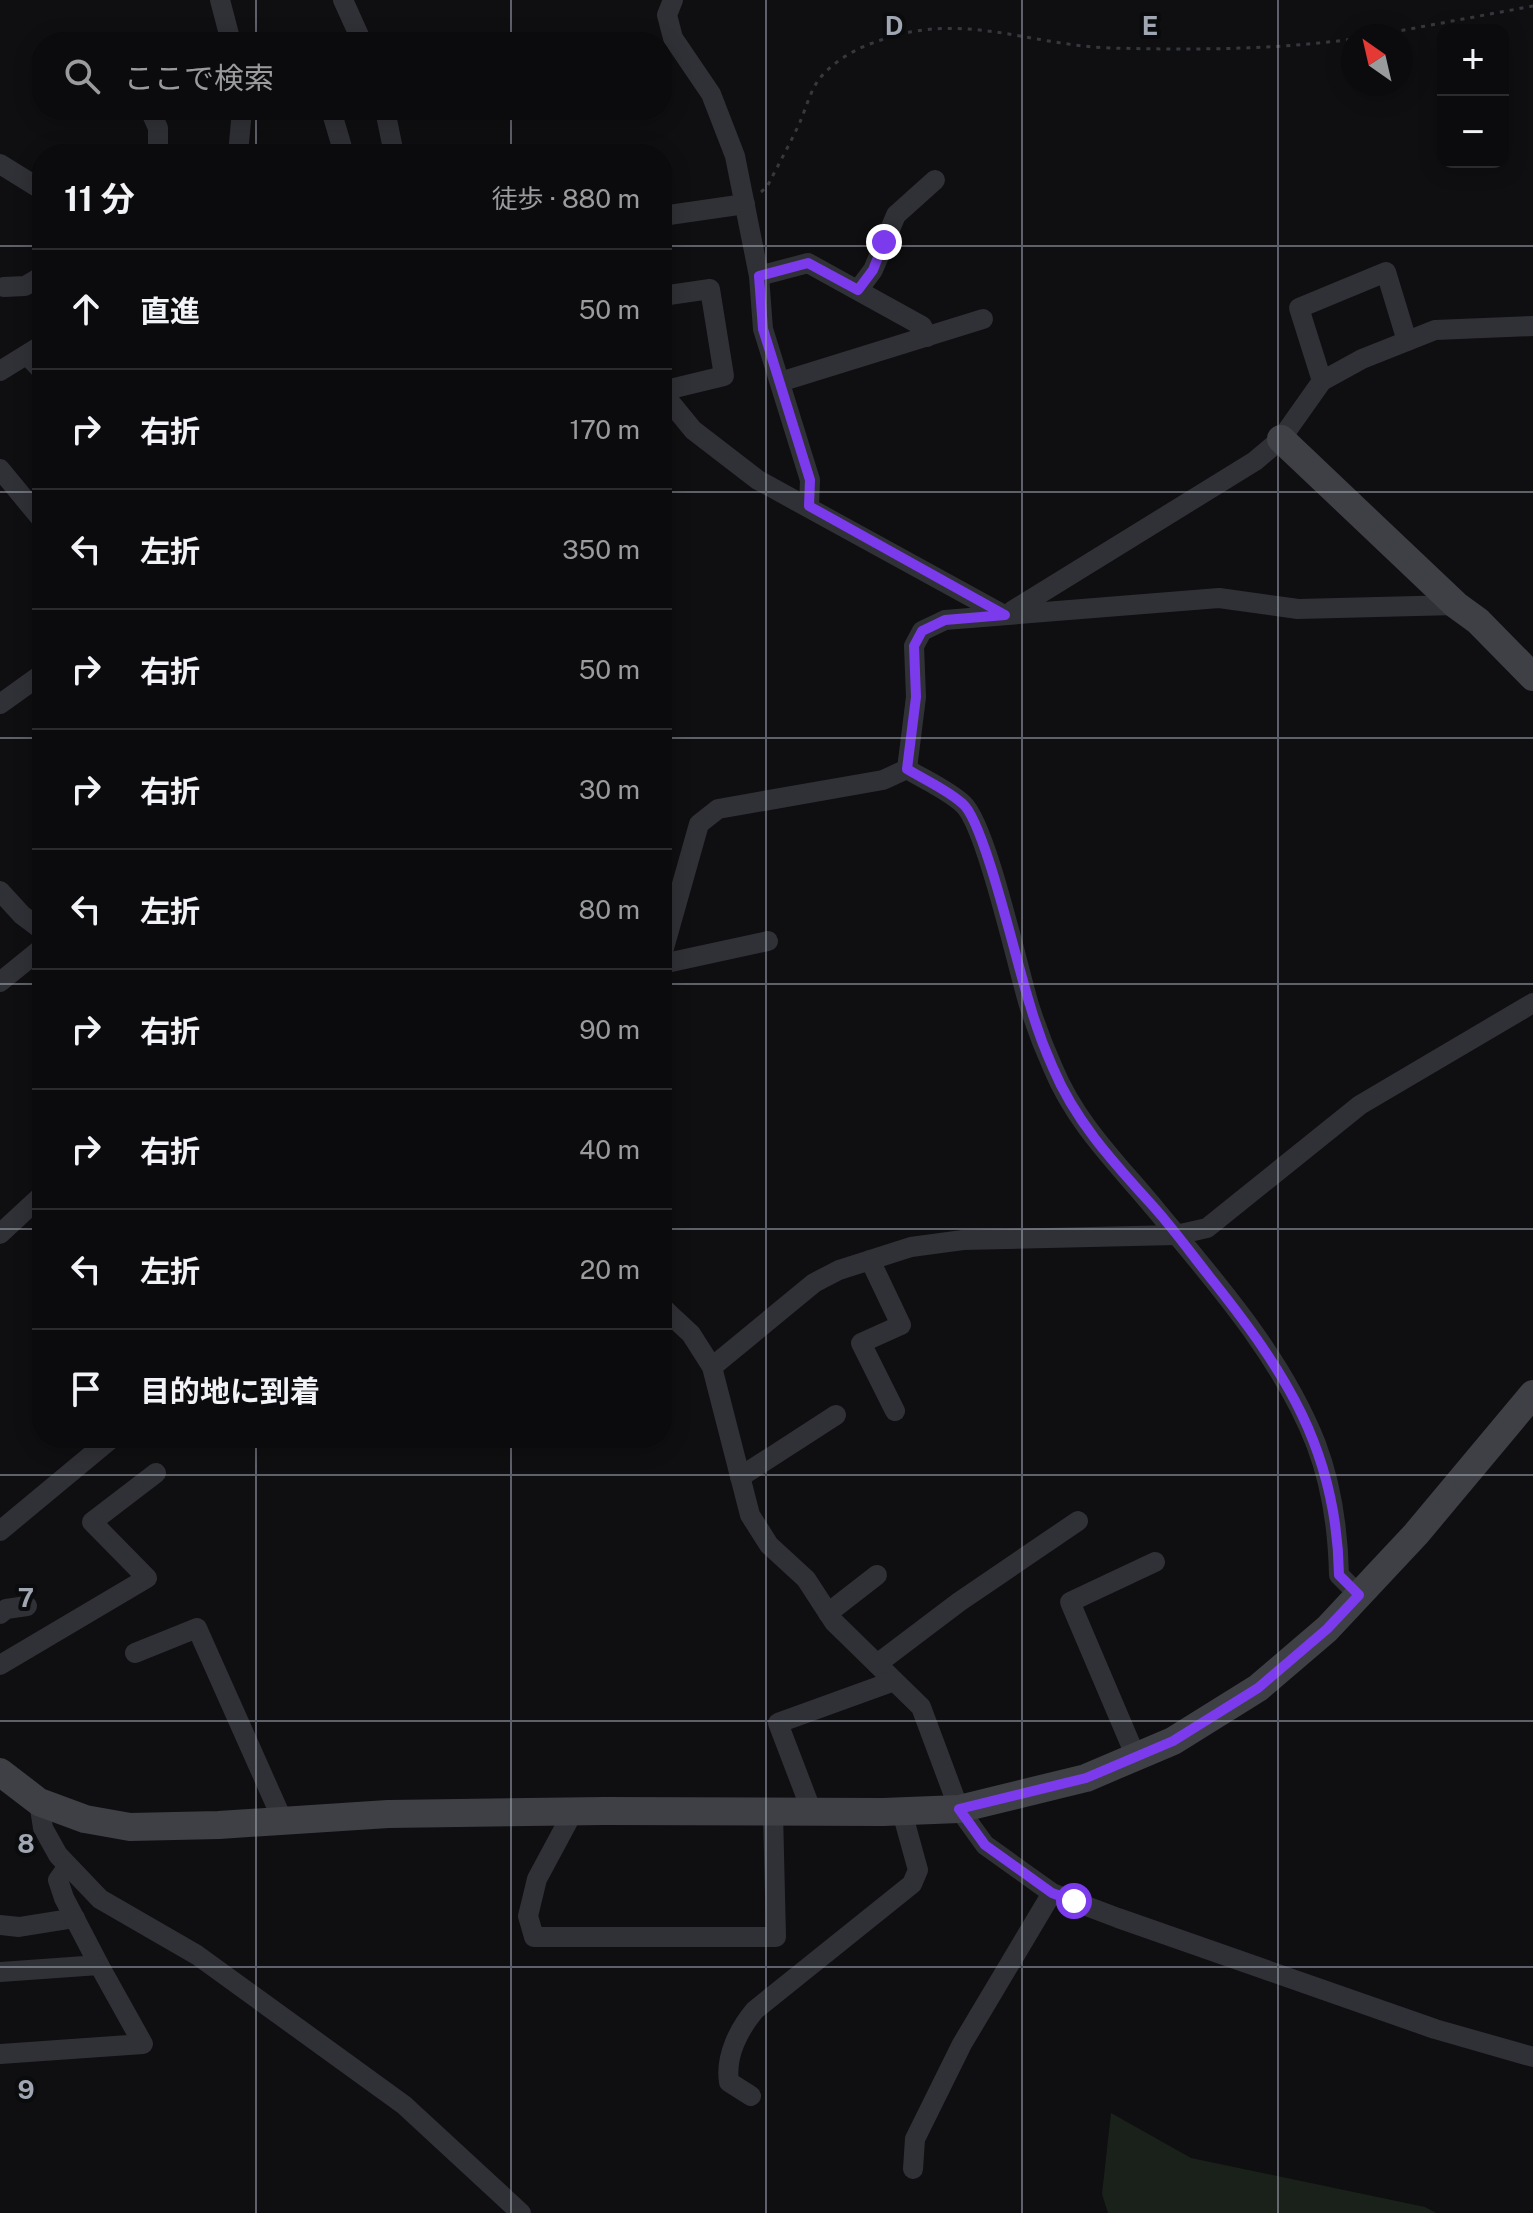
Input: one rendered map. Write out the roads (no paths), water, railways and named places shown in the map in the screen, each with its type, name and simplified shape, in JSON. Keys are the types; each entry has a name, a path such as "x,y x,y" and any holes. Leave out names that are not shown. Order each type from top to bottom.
{"street":[{"path":"220,0 228,32"},
{"path":"343,0 357,32"},
{"path":"671,32 667,15 673,0"},
{"path":"672,34 711,94 735,156 759,276 763,329 810,480 809,506"},
{"path":"154,120 158,144"},
{"path":"239,144 241,120"},
{"path":"334,120 341,144"},
{"path":"387,120 392,144"},
{"path":"0,164 32,184"},
{"path":"858,290 873,270 896,215 935,180"},
{"path":"672,215 745,204"},
{"path":"759,276 808,263 922,326 927,337"},
{"path":"1322,381 1299,308 1386,272 1407,341"},
{"path":"4,287 25,286 32,282"},
{"path":"672,295 710,289 724,376 672,389"},
{"path":"780,382 983,319"},
{"path":"1005,615 1255,461 1281,439 1322,381 1362,359 1435,330 1533,326"},
{"path":"0,371 32,352"},
{"path":"672,404 693,430 758,480 1005,615"},
{"path":"1281,439 1456,605 1478,621 1533,677"},
{"path":"0,469 32,508"},
{"path":"907,769 916,697 914,646 922,631 945,620 1219,598 1298,609 1456,605"},
{"path":"0,704 32,681"},
{"path":"672,920 699,824 718,809 883,780 907,769"},
{"path":"907,769 965,805 972,816 991,869 1030,1008 1054,1071 1095,1140 1247,1324 1300,1406 1318,1447 1338,1530 1339,1575 1359,1595"},
{"path":"0,891 22,915 32,921"},
{"path":"672,962 768,941"},
{"path":"0,982 32,956"},
{"path":"712,1367 814,1283 839,1270 911,1247 963,1240 1176,1235 1207,1228 1360,1105 1533,1003"},
{"path":"0,1234 32,1204"},
{"path":"870,1260 901,1325 861,1343 895,1411"},
{"path":"672,1316 691,1334 712,1367 750,1515 769,1545 806,1579 834,1622 921,1707 959,1809 985,1845 1052,1893 1435,2029 1533,2057"},
{"path":"0,1772 39,1802 85,1819 130,1827 388,1814 902,1812 959,1809 1086,1778 1173,1741 1258,1688 1327,1629 1416,1534 1533,1394"},
{"path":"740,1477 836,1415"},
{"path":"0,1531 100,1448"},
{"path":"0,1665 147,1578 92,1522 156,1473"},
{"path":"877,1664 959,1602 1078,1521"},
{"path":"1136,1757 1070,1602 1155,1562"},
{"path":"828,1613 877,1575"},
{"path":"0,1614 6,1609 27,1606"},
{"path":"135,1653 197,1628 283,1821"},
{"path":"812,1812 778,1723 894,1681"},
{"path":"39,1802 43,1828 58,1855 100,1899 197,1955 404,2105 521,2213"},
{"path":"573,1812 537,1879 528,1916 534,1937 776,1937 773,1812"},
{"path":"751,2096 729,2082 727,2072 739,2029 755,2010 912,1884 918,1870 902,1812"},
{"path":"0,2054 143,2044 99,1965 58,1880 68,1866"},
{"path":"913,2169 915,2139 962,2044 1052,1893"},
{"path":"0,1925 19,1927 75,1918"},
{"path":"0,1972 99,1965"}]}
